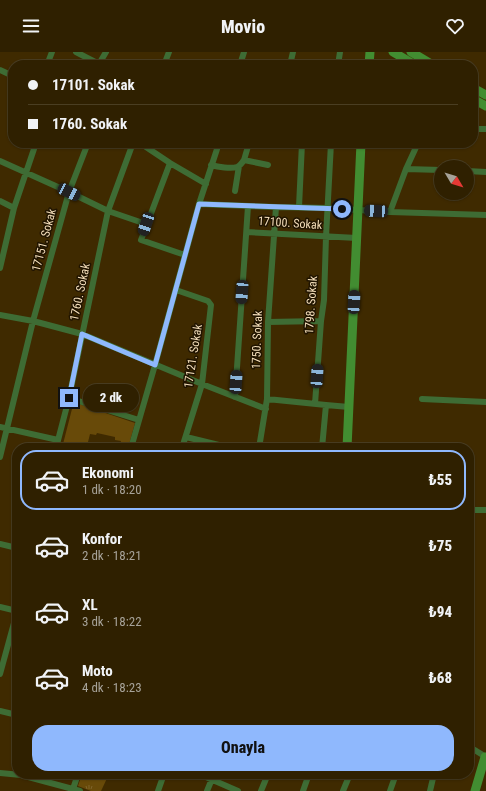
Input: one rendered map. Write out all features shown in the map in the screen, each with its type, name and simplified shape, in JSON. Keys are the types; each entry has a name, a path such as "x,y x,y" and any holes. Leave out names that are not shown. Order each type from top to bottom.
{"street":[{"path":"76,52 92,60"},
{"path":"393,52 407,60"},
{"path":"411,52 425,60"},
{"path":"0,268 14,208 34,148"},
{"name":"17151. Sokak","path":"0,457 3,427 69,192 86,148"},
{"name":"1760. Sokak","path":"57,443 69,398 108,211 131,148"},
{"path":"148,148 206,184"},
{"path":"133,443 199,204 217,148"},
{"path":"235,191 239,166 244,160 248,148"},
{"path":"299,207 302,148"},
{"name":"1798. Sokak","path":"315,404 324,300 331,148"},
{"path":"347,443 361,148"},
{"path":"390,212 416,148"},
{"path":"244,160 268,165"},
{"path":"0,162 108,211 146,224"},
{"path":"170,163 141,240 185,255"},
{"path":"211,165 216,167 239,166"},
{"path":"406,169 434,170"},
{"path":"474,171 486,172"},
{"path":"0,201 14,208"},
{"path":"199,204 486,215"},
{"path":"235,397 248,206"},
{"name":"1750. Sokak","path":"260,443 267,399 268,322 276,208"},
{"name":"17100. Sokak","path":"247,232 357,238"},
{"name":"17121. Sokak","path":"176,290 208,301 211,305 202,384 184,443"},
{"path":"0,314 82,334 266,409"},
{"path":"268,322 321,321"},
{"path":"69,398 139,420"},
{"path":"267,399 349,407"},
{"path":"422,399 486,402"},
{"path":"322,443 326,405"},
{"path":"3,427 58,440"},
{"path":"186,437 211,443"},
{"path":"474,510 486,510"},
{"path":"0,544 12,547"},
{"path":"0,607 12,611"},
{"path":"0,674 12,630"},
{"path":"0,711 12,714"},
{"path":"474,751 486,757 475,791"},
{"path":"0,773 12,774"},
{"path":"36,779 80,791"},
{"path":"73,789 76,779"},
{"path":"158,791 162,779"},
{"path":"207,791 212,779"},
{"path":"217,779 238,791"},
{"path":"261,791 266,779"},
{"path":"303,791 307,779"},
{"path":"343,791 348,779"},
{"path":"390,791 394,779"},
{"path":"430,791 433,779"}],"green space":[{"path":"76,403 135,423 129,443 120,443 121,441 115,440 115,437 97,433 96,435 90,434 88,443 63,443 73,405"},
{"path":"80,779 107,779 101,791 91,791 78,786"}],"route":[{"path":"69,398 82,334 155,365 199,204 276,208 299,207 342,209"}]}
